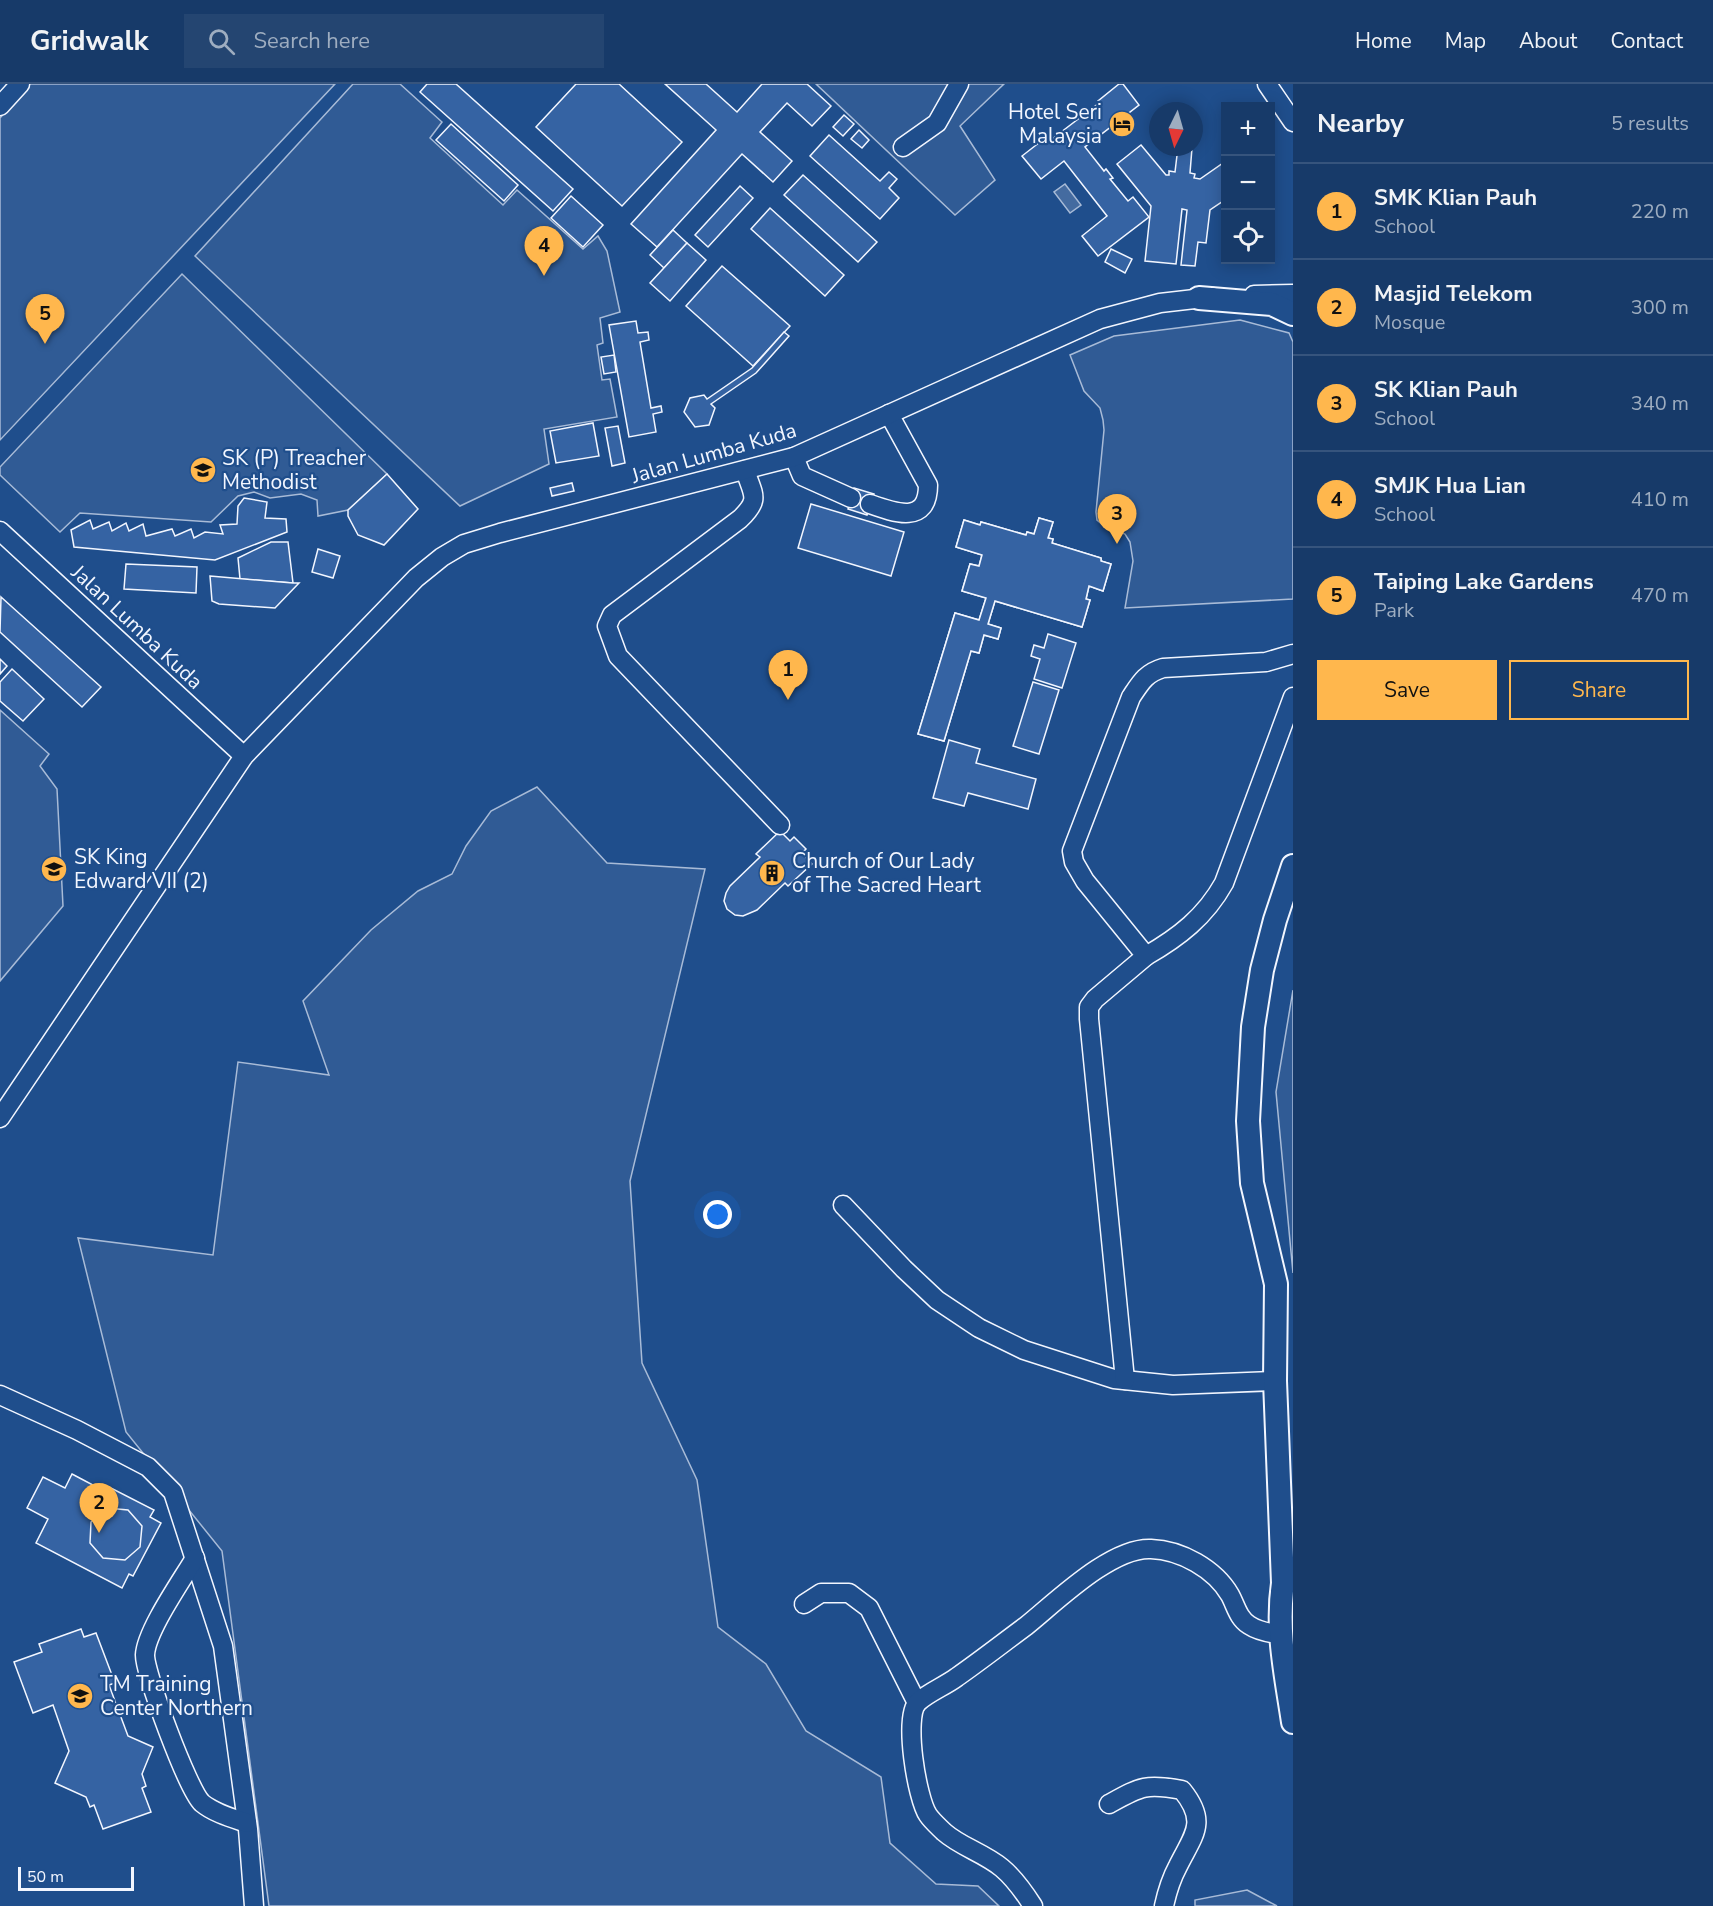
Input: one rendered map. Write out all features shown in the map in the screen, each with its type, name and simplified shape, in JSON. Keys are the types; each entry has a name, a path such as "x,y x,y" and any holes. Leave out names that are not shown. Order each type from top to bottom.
{"main road":[{"path":"1199,298 1272,304 1293,314"},
{"path":"1293,866 1278,909 1262,970 1253,1027 1248,1121 1252,1183 1276,1284 1275,1381 1283,1583 1280,1604 1288,1639 1293,1722"}],"street":[{"path":"0,106 20,84"},
{"path":"903,147 937,123 959,84"},
{"path":"1267,84 1293,122"},
{"name":"Jalan Lumba Kuda","path":"0,1118 244,756 416,578 442,557 464,544 511,530 794,457 1100,319 1160,303 1199,298 1293,294"},
{"path":"870,504 896,513 909,513 918,511 925,504 928,494 927,485 889,414"},
{"path":"794,457 802,476 851,498"},
{"path":"745,470 754,498 752,508 612,615 607,626 618,656 780,825"},
{"name":"Jalan Lumba Kuda","path":"0,531 244,756"},
{"path":"1146,956 1085,881 1074,862 1072,851 1131,697 1142,680 1152,671 1163,668 1266,662 1293,654"},
{"path":"1125,1380 1089,1007 1095,999 1146,956 1171,942 1197,921 1214,901 1224,883 1293,697"},
{"path":"843,1205 937,1300 979,1328 1024,1350 1114,1379 1173,1384 1275,1381"},
{"path":"0,1395 77,1430 148,1467 173,1491 223,1646 247,1823 254,1906"},
{"path":"1033,1906 1022,1888 1001,1867 944,1832 928,1815 919,1794 913,1763 912,1714 917,1703 971,1667 1072,1588 1112,1560 1131,1551 1150,1549 1173,1552 1194,1562 1214,1575 1229,1594 1240,1618 1250,1626 1288,1639"},
{"path":"195,1558 150,1634 145,1653 148,1675 189,1783 201,1802 223,1815 247,1823"},
{"path":"804,1604 821,1593 849,1593 869,1608 917,1703"},
{"path":"1109,1804 1142,1787 1164,1786 1182,1790 1191,1801 1196,1811 1197,1828 1169,1884 1164,1906"}],"shaded area":[{"path":"30,84 335,84 0,440 0,118"},
{"path":"353,84 400,84 442,122 430,138 503,205 517,190 583,249 598,236 607,251 620,312 600,318 603,343 597,345 602,380 610,379 617,417 544,429 549,464 460,506 195,256"},
{"path":"816,84 1004,84 960,126 995,180 955,215"},
{"path":"1065,184 1081,205 1070,213 1054,192"},
{"path":"182,274 387,474 348,510 318,516 317,500 301,494 270,498 254,492 238,496 211,522 80,513 60,532 0,475 0,467"},
{"path":"1240,320 1289,333 1293,342 1293,599 1125,608 1133,561 1130,542 1125,534 1097,520 1103,420 1100,408 1084,391 1070,355 1114,336"},
{"path":"0,710 49,754 40,766 57,789 63,906 0,981"},
{"path":"537,787 607,863 705,869 630,1181 642,1363 697,1480 718,1627 766,1664 806,1731 881,1777 890,1843 936,1884 978,1886 999,1906 269,1906 222,1551 126,1432 78,1238 213,1255 238,1062 329,1075 303,1001 371,930 418,891 452,874 466,846 491,811"},
{"path":"1293,990 1293,1273 1276,1092"},
{"path":"1247,1890 1277,1906 1195,1906 1195,1900"}],"building":[{"path":"427,84 456,84 573,189 553,211 420,92"},
{"path":"576,84 619,84 682,142 622,206 536,127"},
{"path":"665,84 706,84 737,112 762,84 807,84 831,106 812,126 787,103 760,132 792,161 773,182 742,154 657,247 631,224 716,130"},
{"path":"1119,84 1123,84 1139,105 1085,147 1104,171 1106,169 1113,178 1110,179 1128,201 1133,197 1149,217 1098,256 1082,236 1107,216 1064,161 1041,179 1022,156 1049,135 1052,139 1099,103 1098,101"},
{"path":"844,115 854,124 843,136 833,127"},
{"path":"451,124 518,185 504,201 436,140"},
{"path":"859,130 869,140 862,148 851,139"},
{"path":"829,135 880,181 889,172 897,179 889,188 899,198 880,219 810,156"},
{"path":"1141,145 1166,175 1169,175 1169,171 1175,172 1177,156 1191,156 1190,173 1195,174 1194,178 1200,179 1221,164 1221,202 1210,210 1206,243 1198,242 1195,266 1181,265 1187,210 1182,209 1176,264 1145,261 1151,206 1117,164"},
{"path":"803,175 877,242 858,262 784,195"},
{"path":"740,186 753,198 708,247 695,235"},
{"path":"571,196 603,225 583,247 551,218"},
{"path":"770,208 844,275 825,296 751,229"},
{"path":"673,230 687,243 664,268 650,255"},
{"path":"687,243 706,260 670,301 650,283"},
{"path":"1111,249 1132,259 1125,273 1105,262"},
{"path":"722,266 790,326 753,366 686,306"},
{"path":"636,321 638,333 648,332 649,340 640,342 651,408 661,406 662,412 653,414 656,432 629,437 609,325"},
{"path":"784,332 789,336 756,373 711,404 715,408 709,425 695,427 684,412 690,398 704,395 707,399 752,368"},
{"path":"614,355 616,372 604,374 601,357"},
{"path":"593,423 599,456 556,463 550,431"},
{"path":"618,426 625,463 612,466 605,428"},
{"path":"387,474 418,509 384,545 358,535 348,516 348,510"},
{"path":"572,483 574,491 552,496 550,488"},
{"path":"854,488 874,494 867,515 848,509"},
{"path":"244,498 267,502 265,518 286,519 287,532 215,560 74,547 71,530 90,520 93,529 109,522 112,531 126,523 129,531 143,524 146,536 172,529 175,536 191,529 194,538 205,532 223,534 220,525 237,524 238,506"},
{"path":"811,504 904,532 891,576 798,548"},
{"path":"1039,518 1053,522 1048,538 1053,539 1052,543 1101,558 1101,561 1111,564 1103,591 1089,586 1086,599 1090,600 1082,627 995,601 988,624 1001,628 998,639 984,635 979,653 971,651 944,741 918,734 955,613 979,620 986,598 962,591 970,564 979,566 982,555 956,547 964,520 980,525 981,522 1026,535 1027,532 1034,534","holes":["1006,562 1065,579 1062,591 1003,573"]},
{"path":"1039,518 1053,522 1048,538 1053,539 1052,543 1101,558 1101,561 1111,564 1103,591 1089,586 1086,599 1090,600 1082,627 995,601 988,624 1001,628 998,639 984,635 979,653 971,651 944,741 918,734 955,613 979,620 986,598 962,591 970,564 979,566 982,555 956,547 964,520 980,525 981,522 1026,535 1027,532 1034,534"},
{"path":"271,542 288,542 293,583 240,579 238,558"},
{"path":"318,549 340,556 333,578 312,572"},
{"path":"126,564 197,567 196,593 124,589"},
{"path":"210,576 299,583 275,608 219,604 212,601"},
{"path":"1,597 101,687 82,707 0,632"},
{"path":"1048,634 1076,643 1062,688 1034,679 1040,659 1031,656 1034,645 1044,648"},
{"path":"0,659 7,666 0,674"},
{"path":"12,669 44,699 23,721 0,701 0,682"},
{"path":"1033,682 1059,690 1039,754 1013,746"},
{"path":"949,740 980,749 976,763 1036,779 1028,809 968,793 964,806 933,798"},
{"name":"Church of Our Lady of The Sacred Heart","path":"780,831 790,841 794,837 806,849 802,853 812,864 788,886 785,883 757,910 743,916 735,915 727,909 724,901 726,893 730,886 760,857 756,854"},
{"path":"72,1474 106,1492 109,1487 154,1510 150,1517 161,1523 133,1576 129,1574 122,1588 36,1543 48,1519 27,1508 43,1477 65,1488"},
{"path":"107,1508 128,1510 142,1526 140,1547 125,1560 103,1558 90,1543 91,1522"},
{"path":"81,1629 84,1637 96,1633 115,1683 109,1685 128,1736 153,1747 142,1774 146,1786 142,1788 151,1812 103,1829 94,1805 90,1807 86,1797 55,1783 69,1751 53,1705 33,1713 14,1662 42,1652 39,1644"}],"place":[{"name":"Hotel Seri Malaysia","path":"1122,124"},
{"name":"SMJK Hua Lian","path":"544,276"},
{"name":"Taiping Lake Gardens","path":"45,344"},
{"name":"SK (P) Treacher Methodist","path":"203,470"},
{"name":"SK Klian Pauh","path":"1117,544"},
{"name":"SMK Klian Pauh","path":"788,700"},
{"name":"SK King Edward VII (2)","path":"54,869"},
{"name":"Church of Our Lady of The Sacred Heart","path":"772,873"},
{"name":"Masjid Telekom","path":"99,1533"},
{"name":"TM Training Center Northern","path":"80,1696"}]}
